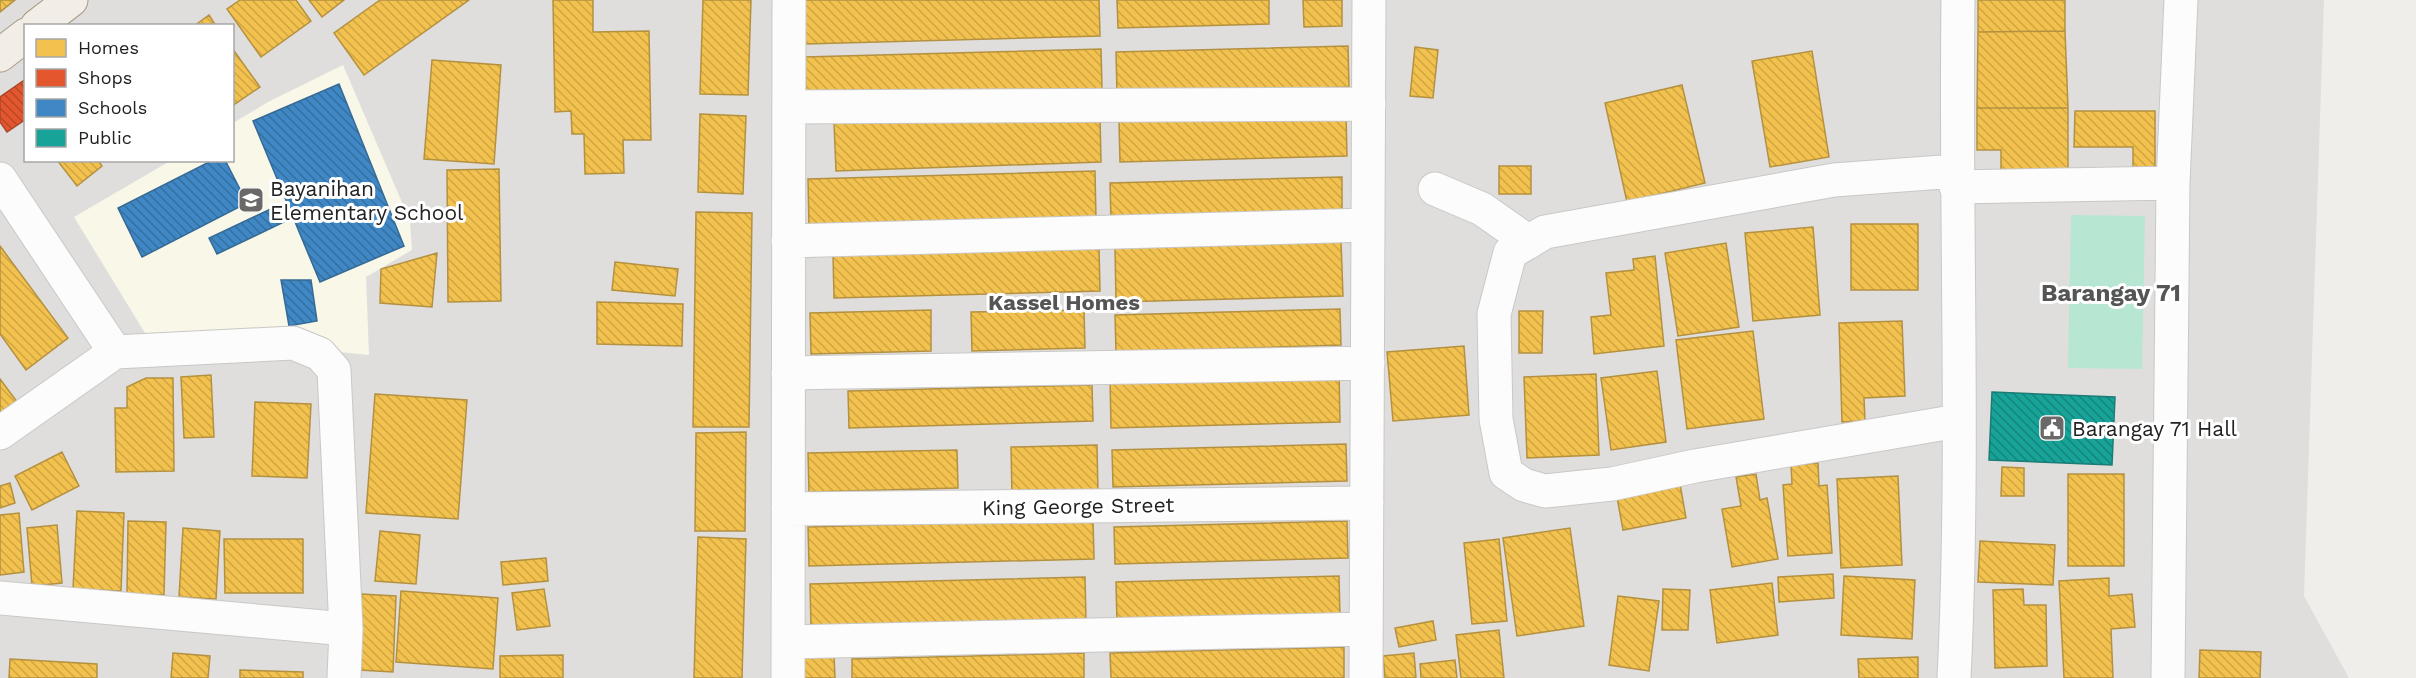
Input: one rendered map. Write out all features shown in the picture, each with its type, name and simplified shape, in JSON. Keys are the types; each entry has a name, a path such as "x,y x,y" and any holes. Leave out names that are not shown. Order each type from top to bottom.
{"main road":[{"path":"40,24 71,0"},
{"path":"0,55 24,37"}],"street":[{"path":"788,678 789,0"},
{"path":"1366,678 1369,0"},
{"path":"1954,678 1958,586 1956,179 1958,0"},
{"path":"2168,678 2173,183 2181,0"},
{"path":"789,107 1369,104"},
{"path":"0,179 115,352"},
{"path":"1958,421 1695,466 1612,484 1545,491 1524,485 1506,472 1496,418 1494,314 1510,254 1545,232 1834,180 1956,179 2173,183"},
{"path":"1435,189 1482,208 1529,242"},
{"path":"788,241 1368,225"},
{"path":"0,434 115,352 293,343 320,354 334,370 346,629 344,678"},
{"path":"788,373 1368,363"},
{"name":"King George Street","path":"788,509 1367,503"},
{"path":"0,598 346,629"},
{"path":"788,642 1366,629"}],"shaded area":[{"path":"0,0 2324,0 2304,596 2349,678 0,678"},
{"name":"Bayanihan Elementary School","path":"343,65 410,221 412,250 366,277 369,355 145,333 74,217 168,162 234,162 234,122 268,102"}],"green space":[{"path":"2071,215 2145,216 2142,369 2068,368"}],"building: Homes":[{"path":"0,0 15,0 0,12"},
{"path":"240,0 296,0 311,21 261,57 227,9"},
{"path":"309,0 344,0 322,17"},
{"path":"380,0 469,0 364,75 334,33"},
{"path":"553,0 593,0 593,32 649,31 651,140 623,140 624,173 585,174 584,134 572,134 571,111 555,112"},
{"path":"703,0 751,0 748,95 700,94"},
{"path":"803,0 1099,0 1100,36 805,44"},
{"path":"1117,0 1269,0 1269,24 1118,28"},
{"path":"1303,0 1342,0 1342,26 1304,27"},
{"path":"1978,0 2065,0 2065,31 1978,32"},
{"path":"209,15 215,24 197,24"},
{"path":"2065,31 2068,108 1977,108 1978,32"},
{"path":"1348,46 1349,87 1117,94 1116,52"},
{"path":"1415,47 1438,50 1433,98 1410,96"},
{"path":"1101,49 1102,89 806,96 805,57"},
{"path":"234,51 260,87 234,105"},
{"path":"1812,51 1829,157 1770,167 1752,61"},
{"path":"432,60 501,65 494,164 424,159"},
{"path":"1682,85 1705,183 1627,202 1605,103"},
{"path":"1977,108 2068,108 2068,179 2001,179 2001,150 1977,150"},
{"path":"2075,111 2155,111 2155,171 2133,170 2133,147 2074,147"},
{"path":"700,114 746,116 743,194 698,192"},
{"path":"1346,114 1347,156 1120,162 1119,121"},
{"path":"1100,116 1101,162 836,171 834,122"},
{"path":"59,162 99,162 102,166 77,186"},
{"path":"1499,166 1531,166 1531,194 1499,194"},
{"path":"499,169 501,301 448,302 447,170"},
{"path":"1095,171 1096,219 809,227 808,179"},
{"path":"1342,177 1342,214 1111,220 1110,183"},
{"path":"696,212 752,213 749,427 693,427"},
{"path":"1851,224 1918,224 1918,290 1851,290"},
{"path":"1813,227 1820,315 1753,321 1745,233"},
{"path":"1341,241 1343,296 1116,302 1115,247"},
{"path":"1726,243 1739,327 1678,336 1665,253"},
{"path":"0,246 68,338 26,370 0,334"},
{"path":"1099,248 1100,291 834,298 833,255"},
{"path":"437,253 432,307 380,303 381,269"},
{"path":"1655,256 1664,346 1594,354 1591,317 1611,315 1606,273 1634,270 1633,259"},
{"path":"615,262 678,269 675,296 612,290"},
{"path":"597,302 683,304 682,346 597,344"},
{"path":"1340,309 1341,345 1116,352 1115,315"},
{"path":"931,310 931,351 811,354 810,313"},
{"path":"1084,310 1085,348 972,351 971,312"},
{"path":"1519,311 1543,311 1542,353 1519,353"},
{"path":"1902,321 1905,396 1864,398 1865,421 1842,422 1839,323"},
{"path":"1753,331 1764,419 1687,429 1676,340"},
{"path":"1464,346 1469,415 1393,421 1387,352"},
{"path":"1339,371 1340,422 1111,428 1110,377"},
{"path":"1657,371 1666,442 1611,450 1601,378"},
{"path":"1596,374 1599,455 1527,458 1524,377"},
{"path":"211,375 214,437 184,438 181,377"},
{"path":"146,378 173,378 174,471 116,472 115,408 127,408 127,387"},
{"path":"0,379 18,403 0,417"},
{"path":"1092,385 1093,421 849,428 848,391"},
{"path":"375,394 467,400 458,519 366,513"},
{"path":"255,402 311,404 307,478 252,476"},
{"path":"746,432 745,531 695,531 696,433"},
{"path":"1346,444 1347,481 1113,487 1112,450"},
{"path":"1097,445 1098,494 1012,496 1011,447"},
{"path":"957,450 958,488 809,492 808,453"},
{"path":"62,452 79,486 32,510 15,476"},
{"path":"1818,463 1819,486 1827,485 1832,553 1788,556 1783,485 1792,484 1791,465"},
{"path":"2002,467 2024,468 2024,496 2001,496"},
{"path":"1756,474 1760,500 1767,498 1778,559 1732,567 1722,509 1741,506 1736,477"},
{"path":"2068,474 2124,474 2124,566 2068,566"},
{"path":"1898,476 1902,565 1841,568 1837,479"},
{"path":"10,483 15,503 0,508 0,486"},
{"path":"1680,484 1686,518 1623,530 1617,497"},
{"path":"77,511 124,513 121,591 73,589"},
{"path":"19,513 24,572 0,575 0,515"},
{"path":"1093,519 1094,559 809,566 808,527"},
{"path":"128,521 166,522 164,595 127,594"},
{"path":"1347,521 1348,558 1115,564 1114,527"},
{"path":"57,525 62,583 32,586 27,528"},
{"path":"183,528 220,531 216,599 179,597"},
{"path":"1570,528 1584,626 1517,636 1503,538"},
{"path":"380,531 420,535 416,584 375,581"},
{"path":"698,537 746,539 742,678 694,678"},
{"path":"224,539 303,539 303,593 225,593"},
{"path":"1499,539 1507,621 1472,624 1464,543"},
{"path":"1980,541 2055,545 2053,585 1978,582"},
{"path":"546,558 548,581 503,585 501,562"},
{"path":"1833,574 1834,598 1779,602 1778,577"},
{"path":"1339,576 1340,617 1117,624 1116,582"},
{"path":"1844,576 1915,580 1912,639 1841,635"},
{"path":"1085,577 1086,620 811,627 810,584"},
{"path":"2109,578 2109,596 2132,594 2135,627 2111,629 2113,678 2064,678 2059,581"},
{"path":"1772,583 1778,635 1717,643 1710,590"},
{"path":"544,589 550,626 517,630 512,593"},
{"path":"1663,589 1690,590 1688,630 1662,630"},
{"path":"2023,589 2024,605 2046,605 2047,666 1995,668 1993,590"},
{"path":"401,591 498,598 493,669 396,662"},
{"path":"361,594 396,596 393,672 359,670"},
{"path":"1618,596 1659,601 1649,671 1609,665"},
{"path":"1433,621 1436,640 1399,647 1395,628"},
{"path":"1499,630 1504,678 1461,678 1456,635"},
{"path":"1344,647 1344,678 1111,678 1110,653"},
{"path":"2200,650 2261,652 2260,678 2199,678"},
{"path":"173,653 210,656 208,678 171,678"},
{"path":"1084,653 1084,678 852,678 852,659"},
{"path":"1414,653 1416,678 1385,678 1383,656"},
{"path":"563,655 563,678 500,678 500,656"},
{"path":"834,655 835,678 804,678 803,656"},
{"path":"1918,657 1918,678 1859,678 1858,659"},
{"path":"10,659 97,664 97,678 9,678"},
{"path":"1455,660 1457,678 1421,678 1420,664"},
{"path":"240,670 303,672 303,678 240,678"}],"building: Shops":[{"path":"24,80 24,120 7,132 0,122 0,97"}],"building: Schools":[{"path":"339,84 404,246 320,282 253,121"},
{"path":"209,162 226,162 247,203 142,257 118,208"},
{"path":"277,206 284,222 217,254 209,238"},
{"path":"281,280 311,280 317,321 289,326"}],"building: Public":[{"name":"Barangay 71 Hall","path":"1992,392 2115,397 2112,465 1989,460"}],"place":[{"name":"Bayanihan Elementary School","path":"251,200"},
{"name":"Barangay 71 Hall","path":"2052,428"}],"district":[{"name":"Barangay 71","path":"2111,293"},
{"name":"Kassel Homes","path":"1064,302"}]}
